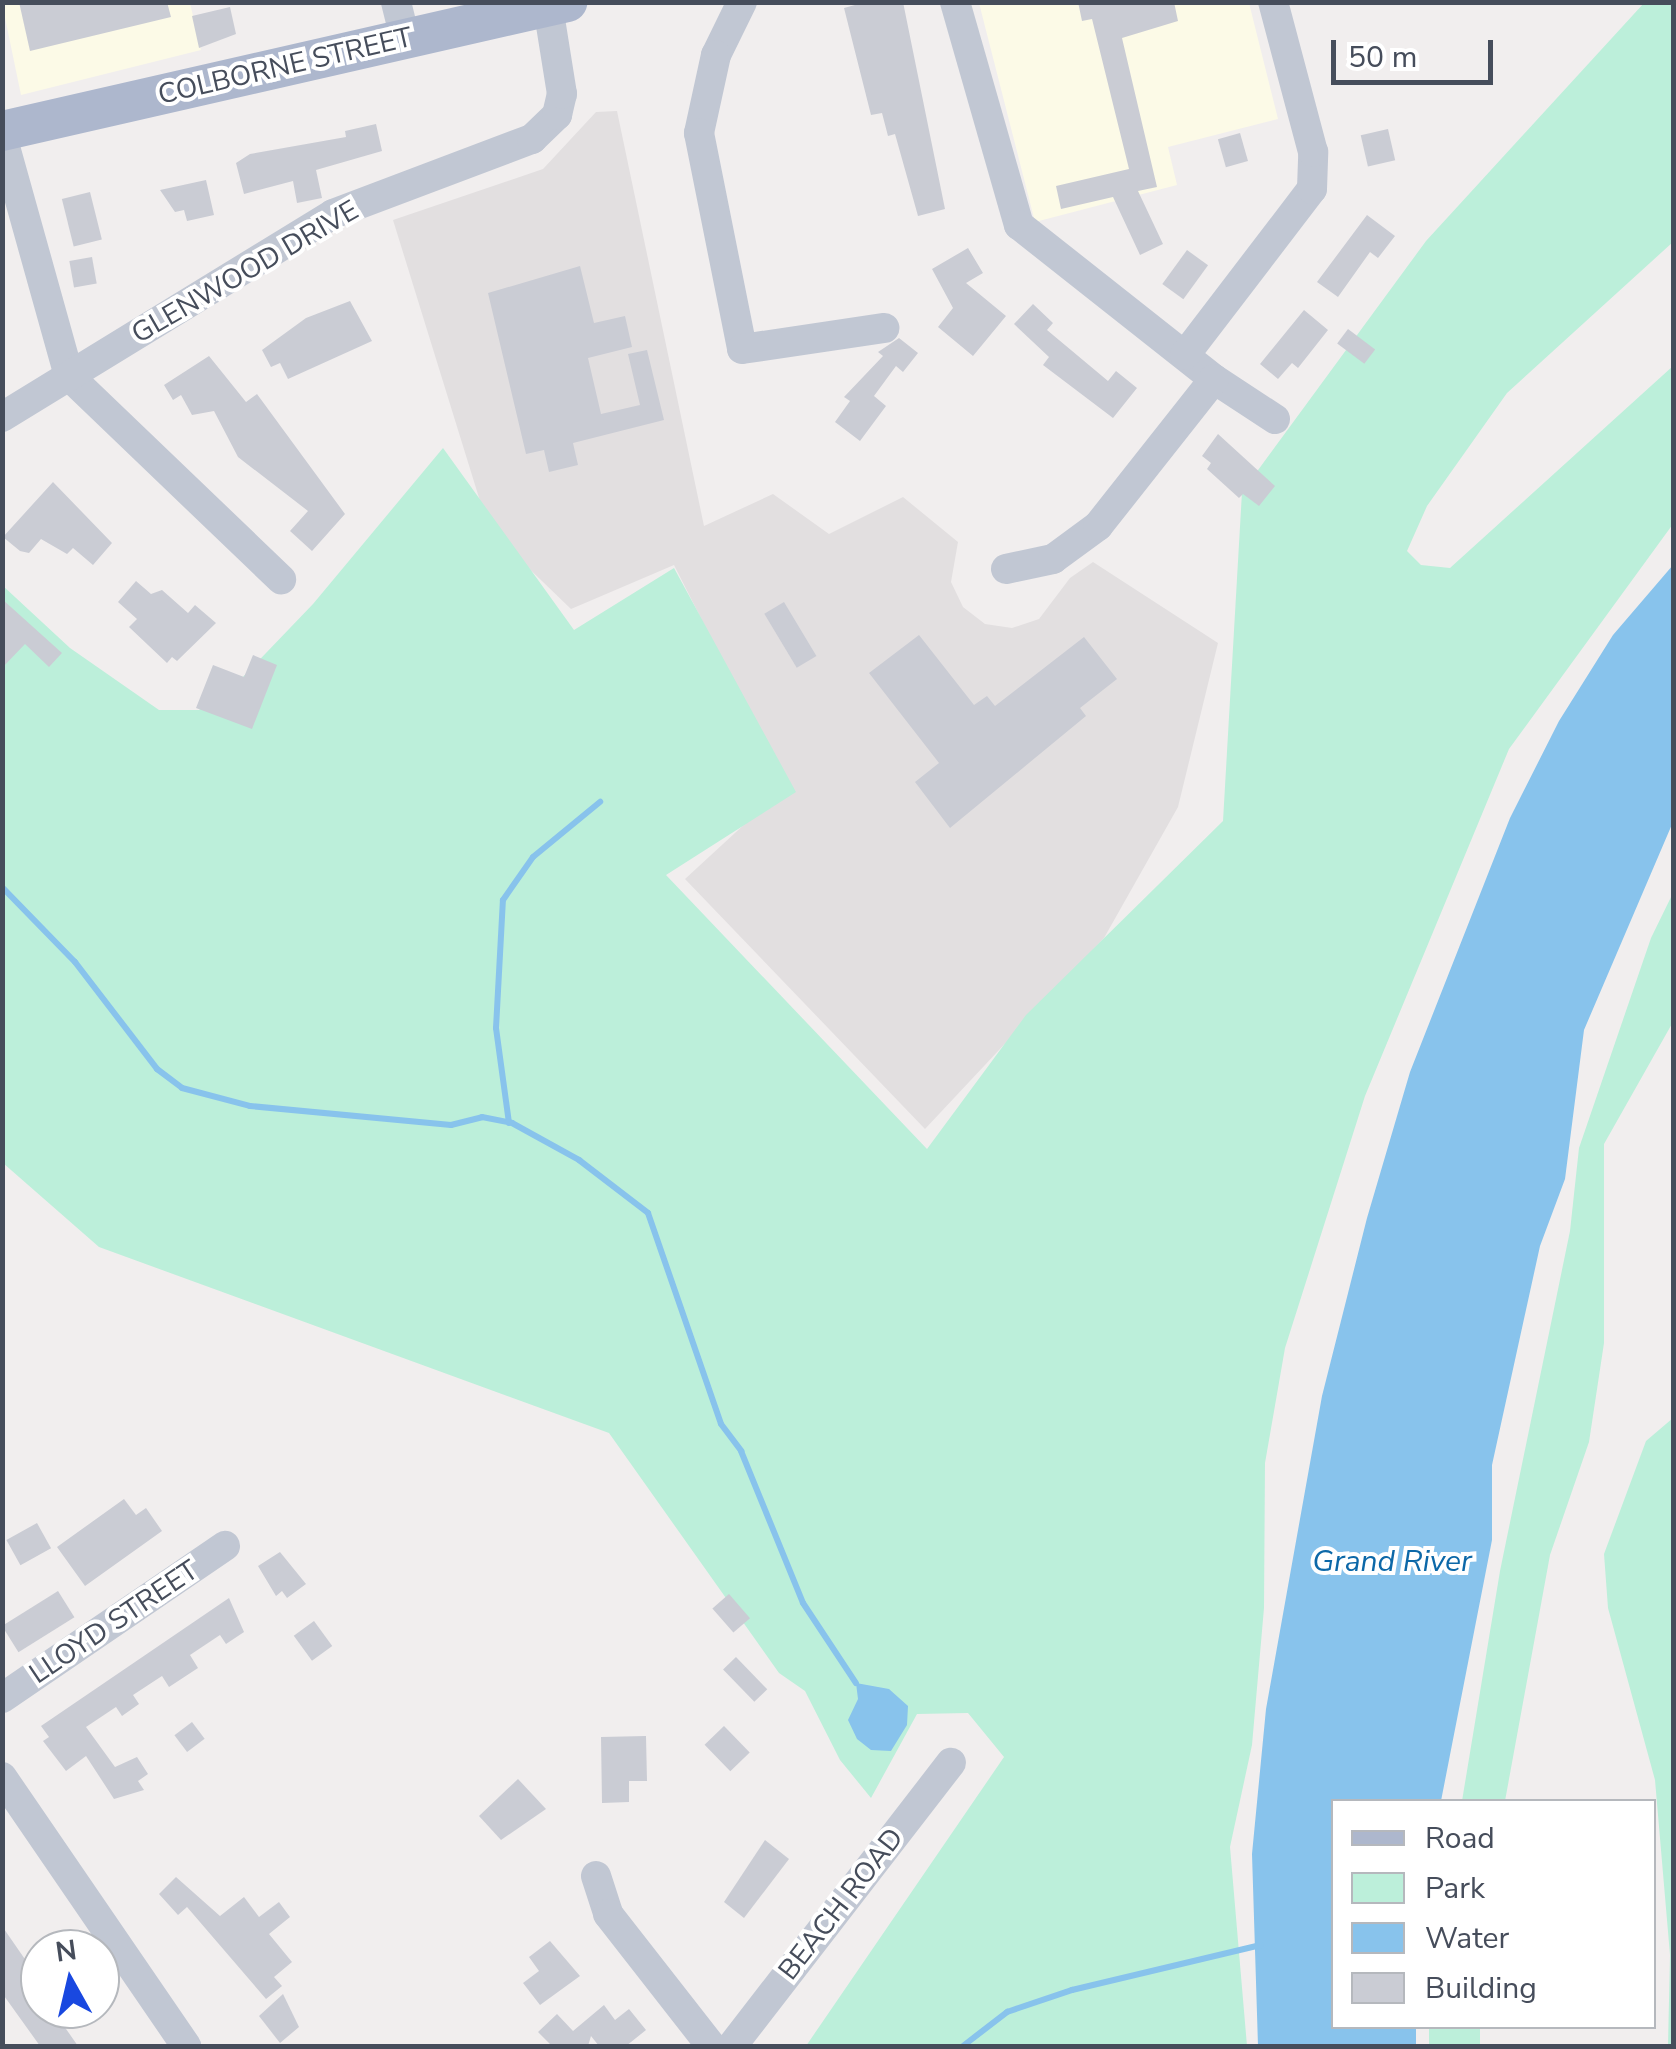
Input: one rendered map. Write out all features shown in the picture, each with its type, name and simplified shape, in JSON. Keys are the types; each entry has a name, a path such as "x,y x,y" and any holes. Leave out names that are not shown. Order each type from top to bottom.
{"main road":[{"name":"COLBORNE STREET","path":"2,134 401,21 558,5"}],"street":[{"path":"742,2 716,55 699,133 742,348 884,328"},
{"path":"955,2 1019,226 1214,379 1275,420"},
{"path":"1185,355 1305,206 1312,188 1313,152 1274,2"},
{"name":"GLENWOOD DRIVE","path":"2,417 332,214 532,139 548,126 560,104 558,5"},
{"path":"2,134 69,376 281,579"},
{"path":"1006,569 1052,559 1098,526 1214,379"},
{"name":"LLOYD STREET","path":"2,1698 226,1546"},
{"name":"BEACH ROAD","path":"732,2046 951,1762"},
{"path":"2,1777 186,2046"},
{"path":"596,1876 608,1914 711,2046"}],"shaded area":[{"path":"2,3 190,3 201,50 21,95"},
{"path":"979,3 1249,3 1278,119 1168,147 1177,185 1035,222"},
{"path":"617,111 704,526 773,494 829,534 903,497 958,542 951,582 963,607 985,624 1012,628 1039,619 1070,578 1093,562 1218,643 1178,807 1104,938 925,1129 685,879 786,786 674,565 571,609 489,530 393,220 543,169 596,112"}],"green space":[{"path":"1644,3 1673,3 1673,242 1507,393 1427,506 1407,551 1421,565 1450,568 1673,366 1673,524 1509,749 1365,1096 1285,1348 1265,1463 1264,1608 1252,1745 1230,1847 1247,2046 806,2046 1004,1757 968,1713 917,1714 871,1798 840,1760 805,1691 779,1673 609,1433 99,1247 3,1163 2,585 70,648 159,710 199,710 240,680 313,604 443,448 574,630 674,568 796,792 666,875 927,1149 1026,1015 1223,821 1242,492 1426,241"},
{"path":"1673,893 1673,1022 1604,1144 1604,1343 1589,1442 1550,1555 1505,1799 1462,1799 1500,1571 1570,1231 1579,1148 1651,938"},
{"path":"1673,1418 1674,2046 1668,2046 1670,1955 1655,1780 1608,1608 1604,1554 1646,1441"},
{"path":"1429,2029 1480,2029 1480,2046 1429,2046"}],"water":[{"name":"Grand River","path":"1673,565 1673,822 1584,1030 1565,1179 1540,1246 1492,1465 1492,1540 1441,1799 1331,1799 1331,2029 1416,2029 1416,2046 1258,2046 1252,1854 1266,1709 1322,1396 1367,1218 1410,1072 1510,818 1559,721 1613,635"},
{"path":"856,1683 889,1689 908,1706 907,1725 891,1751 871,1750 857,1739 848,1720 858,1699"}],"building":[{"path":"19,2 167,2 171,17 30,51"},
{"path":"866,2 903,2 945,209 918,216 895,134 888,136 882,113 871,115 844,8"},
{"path":"1078,2 1174,2 1178,21 1122,38 1157,187 1138,191 1163,244 1140,255 1113,197 1061,209 1056,186 1129,169 1092,19 1082,21"},
{"path":"230,7 236,34 199,48 192,16"},
{"path":"376,124 382,151 316,170 322,198 297,203 293,181 244,194 236,163 250,154 346,137 345,131"},
{"path":"1388,129 1395,160 1368,166 1361,135"},
{"path":"1240,133 1248,161 1226,167 1218,139"},
{"path":"206,180 214,215 187,221 184,210 175,212 160,190"},
{"path":"90,192 102,240 74,247 62,199"},
{"path":"1367,215 1395,236 1378,258 1370,252 1338,297 1317,282"},
{"path":"968,248 983,273 966,283 1006,316 973,356 938,327 953,308 932,269"},
{"path":"1187,250 1208,265 1183,299 1162,284"},
{"path":"92,257 97,284 74,288 69,261"},
{"path":"580,266 594,323 625,316 632,347 588,358 601,414 640,405 628,354 647,350 664,420 573,443 578,465 549,472 544,450 526,454 488,293"},
{"path":"350,301 372,341 288,379 280,363 271,367 262,350 306,318"},
{"path":"1033,304 1053,323 1047,330 1108,381 1116,371 1137,388 1113,418 1043,365 1049,357 1014,324"},
{"path":"1304,310 1328,330 1298,368 1292,363 1278,379 1260,364"},
{"path":"1348,329 1375,349 1364,364 1337,343"},
{"path":"899,338 918,353 903,372 896,366 874,396 886,406 860,441 835,422 850,401 844,397 883,356 878,352"},
{"path":"209,356 246,402 257,394 345,514 312,551 290,531 308,511 238,457 214,411 192,415 181,395 173,400 164,385"},
{"path":"1218,434 1275,486 1259,506 1243,494 1239,498 1207,469 1211,463 1202,456"},
{"path":"53,482 112,543 93,565 73,548 67,554 41,539 29,553 20,551 3,537"},
{"path":"136,581 151,594 162,590 188,613 195,605 216,623 177,661 172,657 167,663 129,627 137,619 118,602"},
{"path":"2,599 62,653 49,667 25,644 2,668"},
{"path":"784,602 816,656 797,668 764,614"},
{"path":"919,635 974,705 987,696 995,706 1084,637 1117,679 1080,708 1086,716 950,828 915,782 939,763 869,673"},
{"path":"253,655 277,665 252,729 196,708 213,665 244,677"},
{"path":"124,1499 136,1515 146,1508 162,1531 85,1586 57,1547"},
{"path":"37,1523 51,1548 20,1565 6,1540"},
{"path":"280,1552 306,1584 287,1598 282,1591 276,1596 258,1566"},
{"path":"58,1591 74,1617 18,1652 2,1626"},
{"path":"729,1594 750,1618 733,1633 712,1608"},
{"path":"229,1598 244,1632 226,1644 220,1635 190,1655 198,1668 169,1687 162,1676 133,1695 139,1704 122,1716 116,1707 86,1727 115,1767 137,1757 148,1774 138,1781 144,1790 114,1799 86,1756 66,1771 43,1741 49,1737 41,1726"},
{"path":"314,1621 332,1646 312,1661 294,1636"},
{"path":"736,1657 767,1689 754,1702 723,1670"},
{"path":"192,1722 205,1739 187,1752 174,1735"},
{"path":"724,1726 750,1753 730,1771 705,1745"},
{"path":"646,1736 647,1781 629,1781 629,1802 602,1803 601,1737"},
{"path":"518,1779 546,1809 501,1840 479,1816"},
{"path":"765,1840 789,1859 744,1918 724,1902"},
{"path":"176,1877 220,1916 244,1897 259,1917 279,1902 290,1917 269,1934 292,1962 274,1977 282,1986 266,1999 187,1907 178,1915 159,1894"},
{"path":"2,1926 20,1952 20,2018 2,1993"},
{"path":"550,1941 580,1976 540,2005 523,1983 539,1971 529,1957"},
{"path":"283,1994 299,2027 280,2043 259,2016"},
{"path":"604,2005 615,2020 629,2009 646,2030 626,2046 599,2046 591,2036 588,2046 552,2046 538,2032 557,2014 573,2031"},
{"path":"28,2029 66,2029 78,2046 40,2046"}],"waterway":[{"path":"509,1123 496,1028 503,900 533,857 600,802"},
{"path":"2,887 75,962 157,1069 182,1088 250,1106 451,1125 482,1117 512,1123 579,1160 648,1213 721,1424 741,1451 803,1603 856,1683"},
{"path":"963,2046 1007,2012 1072,1990 1261,1945"}]}
